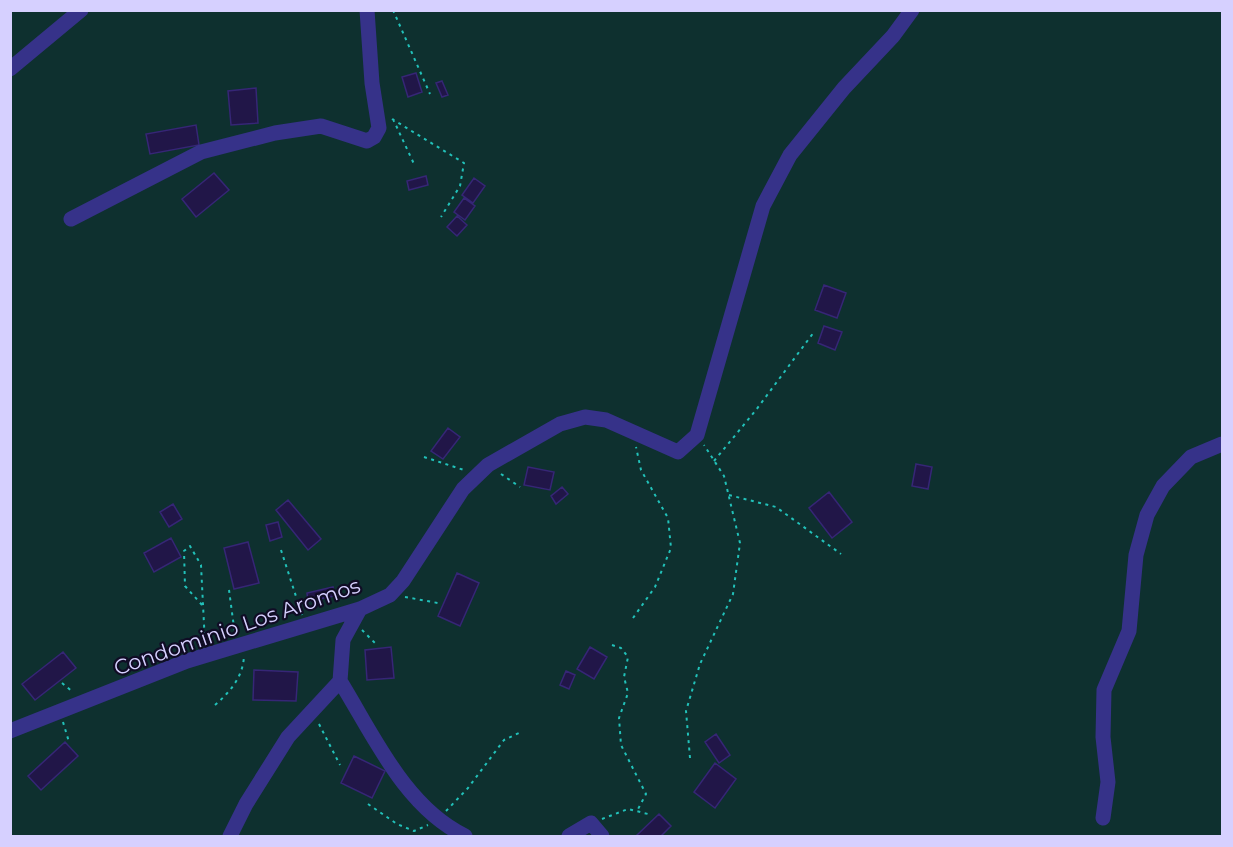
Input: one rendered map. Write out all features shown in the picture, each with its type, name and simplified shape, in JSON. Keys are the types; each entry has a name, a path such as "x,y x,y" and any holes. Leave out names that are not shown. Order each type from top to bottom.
{"street":[{"path":"10,69 81,10"},
{"path":"71,219 201,152 274,133 321,126 367,141 374,137 379,128 372,82 367,10"},
{"path":"697,435 763,206 790,155 844,88 893,36 912,10"},
{"name":"Condominio Los Aromos","path":"10,731 206,656 305,626 356,616 390,595 403,581 463,489 483,470 560,423 585,417 606,420 678,452 697,435"},
{"path":"1103,818 1108,782 1103,737 1104,690 1130,631 1136,555 1147,515 1163,486 1191,457 1222,444"},
{"path":"356,616 343,640 340,681 408,791 447,827 465,837"},
{"path":"230,837 246,804 288,737 340,681"},
{"path":"569,837 591,823 602,837"}],"path":[{"path":"393,10 430,94"},
{"path":"376,110 464,164 460,186 441,217"},
{"path":"393,119 414,164"},
{"path":"714,461 756,410 814,332"},
{"path":"633,432 641,470 668,518 671,548 655,587 633,618"},
{"path":"690,758 686,711 700,664 734,594 740,543 724,476 697,435"},
{"path":"424,457 483,470 520,487"},
{"path":"729,495 776,507 841,554"},
{"path":"202,605 185,586 184,551 190,546 201,565 206,656"},
{"path":"281,550 305,626"},
{"path":"215,705 232,690 243,665 229,590"},
{"path":"390,595 438,603"},
{"path":"356,616 376,644"},
{"path":"612,645 621,648 628,657 624,677 628,693 618,718 621,745 646,794 637,811"},
{"path":"60,711 69,742"},
{"path":"313,711 340,765"},
{"path":"368,804 397,824 414,831 438,819 468,788 504,740 521,732"},
{"path":"591,823 628,809 648,813"}],"green space":[{"path":"10,11 1222,11 1222,836 11,836"}],"building":[{"path":"416,73 422,92 408,97 402,77"},
{"path":"442,81 448,95 442,97 436,83"},
{"path":"256,88 258,123 231,125 228,91"},
{"path":"196,125 199,145 150,154 146,134"},
{"path":"214,173 229,190 196,217 182,199"},
{"path":"426,176 428,185 409,190 407,181"},
{"path":"474,178 485,186 473,203 462,195"},
{"path":"464,198 475,206 465,220 454,212"},
{"path":"457,216 467,225 457,236 447,227"},
{"path":"824,285 846,293 837,318 815,310"},
{"path":"824,326 842,332 835,350 818,343"},
{"path":"448,428 460,437 443,459 431,451"},
{"path":"916,464 932,467 928,489 912,486"},
{"path":"528,467 554,472 550,490 524,485"},
{"path":"562,487 568,494 556,504 551,496"},
{"path":"829,492 852,522 832,538 809,508"},
{"path":"288,500 321,539 308,550 276,510"},
{"path":"173,504 182,519 169,527 160,512"},
{"path":"278,522 282,537 270,541 266,525"},
{"path":"171,538 181,557 154,572 144,553"},
{"path":"248,542 259,583 234,589 224,548"},
{"path":"457,573 479,583 460,626 438,616"},
{"path":"333,587 335,596 308,601 307,593"},
{"path":"391,647 394,678 367,680 365,650"},
{"path":"590,647 607,657 594,679 577,669"},
{"path":"63,652 76,668 35,700 22,684"},
{"path":"254,670 298,672 296,701 253,700"},
{"path":"566,671 575,675 569,689 560,685"},
{"path":"716,734 730,755 719,763 705,742"},
{"path":"65,742 78,756 41,790 28,776"},
{"path":"354,756 385,771 372,798 341,783"},
{"path":"715,763 736,779 715,808 694,792"},
{"path":"659,814 671,826 661,836 636,836"}]}
